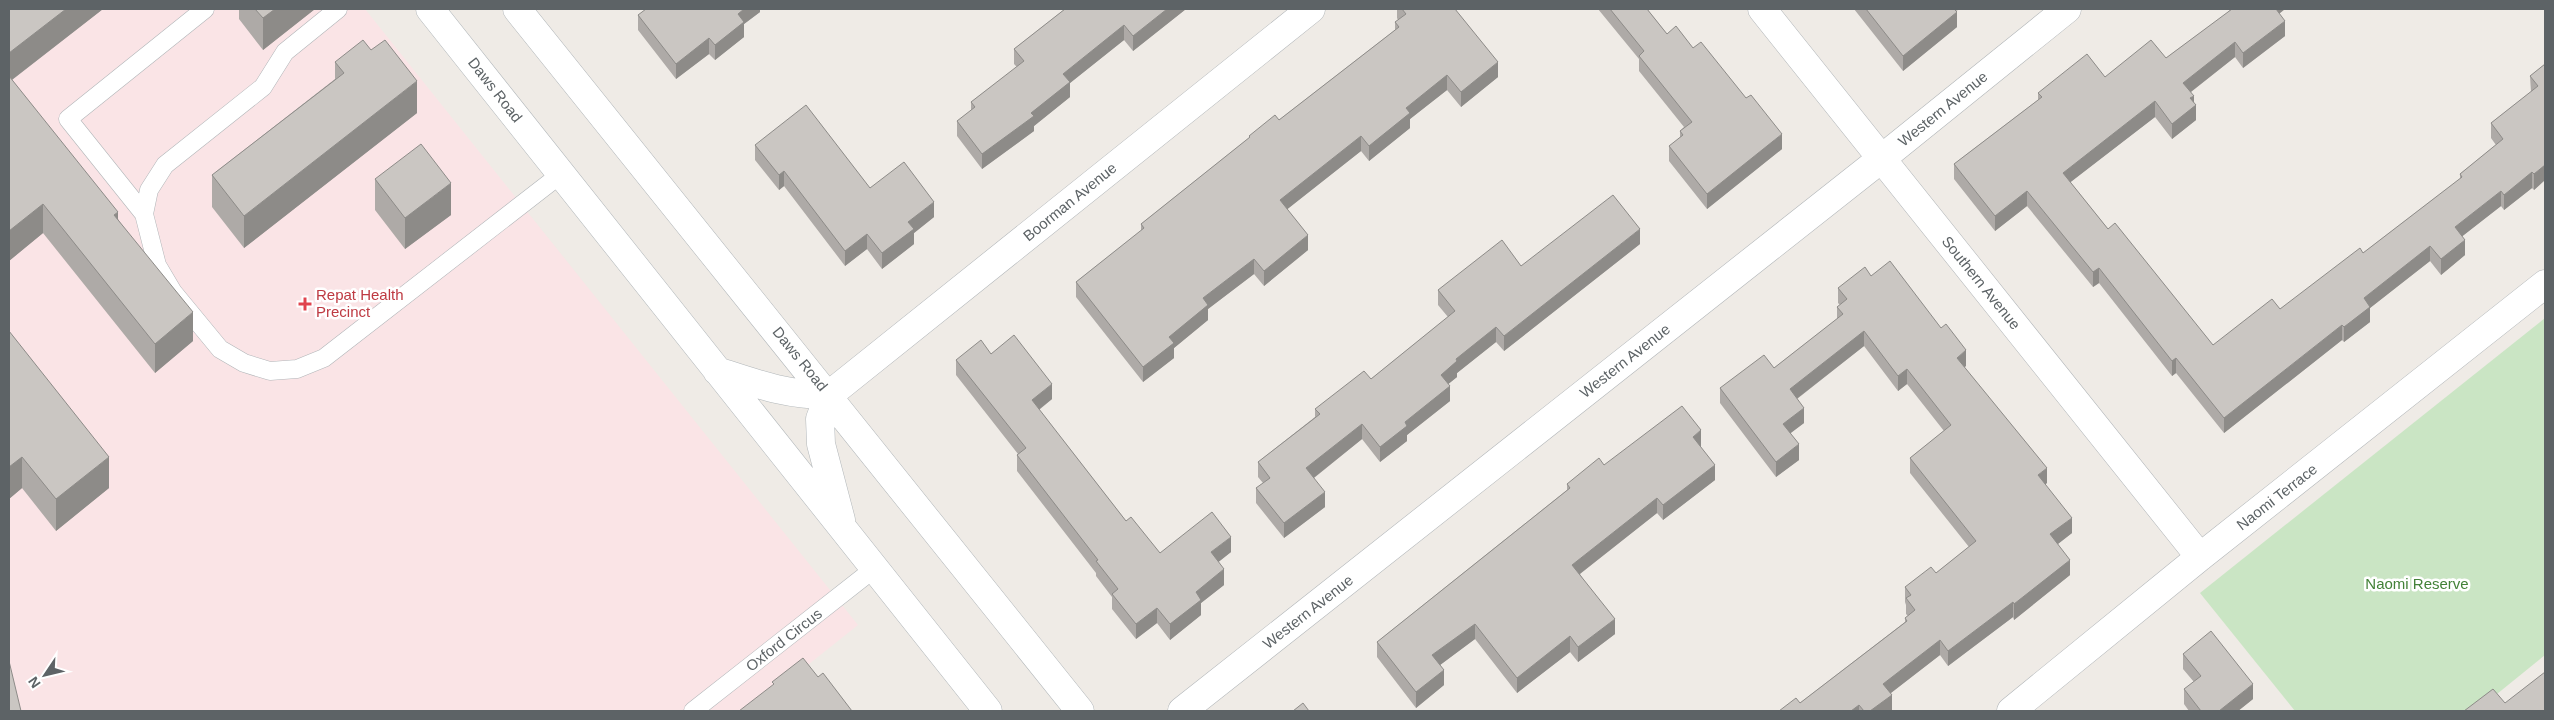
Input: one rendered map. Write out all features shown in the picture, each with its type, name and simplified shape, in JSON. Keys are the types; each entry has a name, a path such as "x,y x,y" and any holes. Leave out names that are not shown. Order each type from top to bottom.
{"street":[{"name":"Daws Road","path":"430,9 988,711"},
{"name":"Daws Road","path":"517,9 1080,711"},
{"name":"Boorman Avenue","path":"828,395 1311,9"},
{"name":"Southern Avenue","path":"1762,9 2200,557"},
{"name":"Western Avenue","path":"1182,711 1881,159 2067,9"},
{"name":"Naomi Terrace","path":"2010,711 2200,557 2545,284"},
{"path":"717,371 769,388 800,395 828,395 820,419 822,444 843,529"}],"lane":[{"path":"204,9 68,119 144,214 157,265 173,292 220,349 244,363 270,371 296,369 324,358 561,174"},
{"path":"144,214 149,190 165,165 263,87 285,52 338,9"},
{"name":"Oxford Circus","path":"693,711 875,568"}],"shaded area":[{"name":"Repat Health Precinct","path":"9,9 365,9 858,625 750,711 9,711"}],"green space":[{"name":"Naomi Reserve","path":"2545,318 2545,655 2476,711 2295,711 2200,593"}],"building":[{"path":"9,9 66,9 9,53"},
{"path":"255,9 275,9 263,18"},
{"path":"646,9 744,9 738,14 744,22 715,45 709,38 676,64 638,15"},
{"path":"1065,9 1167,9 1133,36 1124,25 1063,74 1070,82 1031,113 1034,116 982,154 957,121 975,107 971,102 1024,61 1014,49"},
{"path":"1402,9 1455,9 1498,62 1461,92 1447,75 1406,108 1410,113 1369,146 1361,136 1280,200 1308,235 1264,271 1254,259 1203,298 1208,305 1169,337 1174,343 1143,367 1076,282 1144,228 1141,224 1275,115 1279,120 1399,27 1395,22 1406,14"},
{"path":"1610,9 1647,9 1667,34 1676,26 1693,48 1701,42 1746,98 1751,95 1782,134 1707,194 1669,146 1683,135 1680,131 1692,122 1639,56 1644,51"},
{"path":"1866,9 1954,9 1957,12 1903,56"},
{"path":"2232,9 2276,9 2285,21 2243,53 2235,42 2183,83 2194,96 2190,98 2196,105 2172,124 2155,101 2063,173 2108,229 2115,223 2213,345 2272,299 2280,309 2360,248 2363,253 2462,177 2460,174 2503,139 2491,123 2538,86 2530,76 2545,64 2545,165 2534,174 2532,172 2504,195 2501,191 2455,227 2465,240 2441,259 2430,246 2364,298 2370,307 2344,327 2342,325 2224,418 2176,358 2172,361 2099,268 2093,272 2027,191 1995,216 1954,164 2042,97 2038,93 2087,54 2105,77 2151,40 2166,58"},
{"path":"363,40 371,50 385,40 417,81 244,216 212,175 344,73 335,62"},
{"path":"9,76 118,212 114,215 193,312 155,344 43,204 9,231"},
{"path":"806,105 870,188 904,162 934,202 908,222 914,229 882,253 867,234 845,251 784,171 779,175 755,145"},
{"path":"421,144 451,183 405,218 375,179"},
{"path":"1613,195 1640,229 1504,336 1496,327 1456,359 1457,361 1441,375 1450,386 1405,422 1407,426 1380,447 1362,424 1306,468 1325,492 1284,523 1256,488 1270,478 1258,462 1320,414 1315,409 1364,371 1371,379 1455,311 1438,290 1502,240 1521,266"},
{"path":"1890,261 1941,328 1946,324 1966,350 1957,358 2047,468 2038,475 2072,518 2050,534 2070,560 2014,604 2013,602 1948,651 1940,640 1883,684 1892,695 1870,711 1864,711 1859,705 1851,711 1779,711 1796,698 1800,703 1907,621 1905,618 1915,610 1906,598 1911,595 1905,587 1931,567 1936,573 1976,541 1910,458 1951,425 1907,369 1898,376 1864,331 1790,389 1804,408 1783,424 1799,444 1776,462 1720,388 1764,355 1774,368 1843,314 1837,307 1847,299 1838,288 1865,267 1871,276"},
{"path":"9,331 109,457 56,499 22,457 9,467"},
{"path":"1014,335 1052,384 1032,400 1126,521 1131,517 1160,553 1212,512 1231,537 1211,552 1224,569 1196,592 1201,600 1170,624 1157,608 1136,624 1112,594 1118,589 1096,561 1098,560 1017,455 1026,448 956,360 981,340 991,354"},
{"path":"1682,406 1701,430 1693,437 1715,465 1663,505 1657,498 1572,565 1615,619 1578,647 1570,636 1517,678 1475,624 1432,655 1444,670 1416,692 1377,642 1570,488 1567,484 1599,458 1604,465"},
{"path":"2211,631 2253,684 2219,711 2201,711 2184,689 2201,676 2183,654"},
{"path":"803,658 818,677 823,673 852,711 739,711 774,684 772,682"},
{"path":"9,661 21,711 9,711"},
{"path":"2545,672 2545,711 2464,711 2493,689 2505,703"},
{"path":"1303,703 1309,711 1293,711"}],"place":[{"name":"Repat Health Precinct","path":"305,304"}]}
